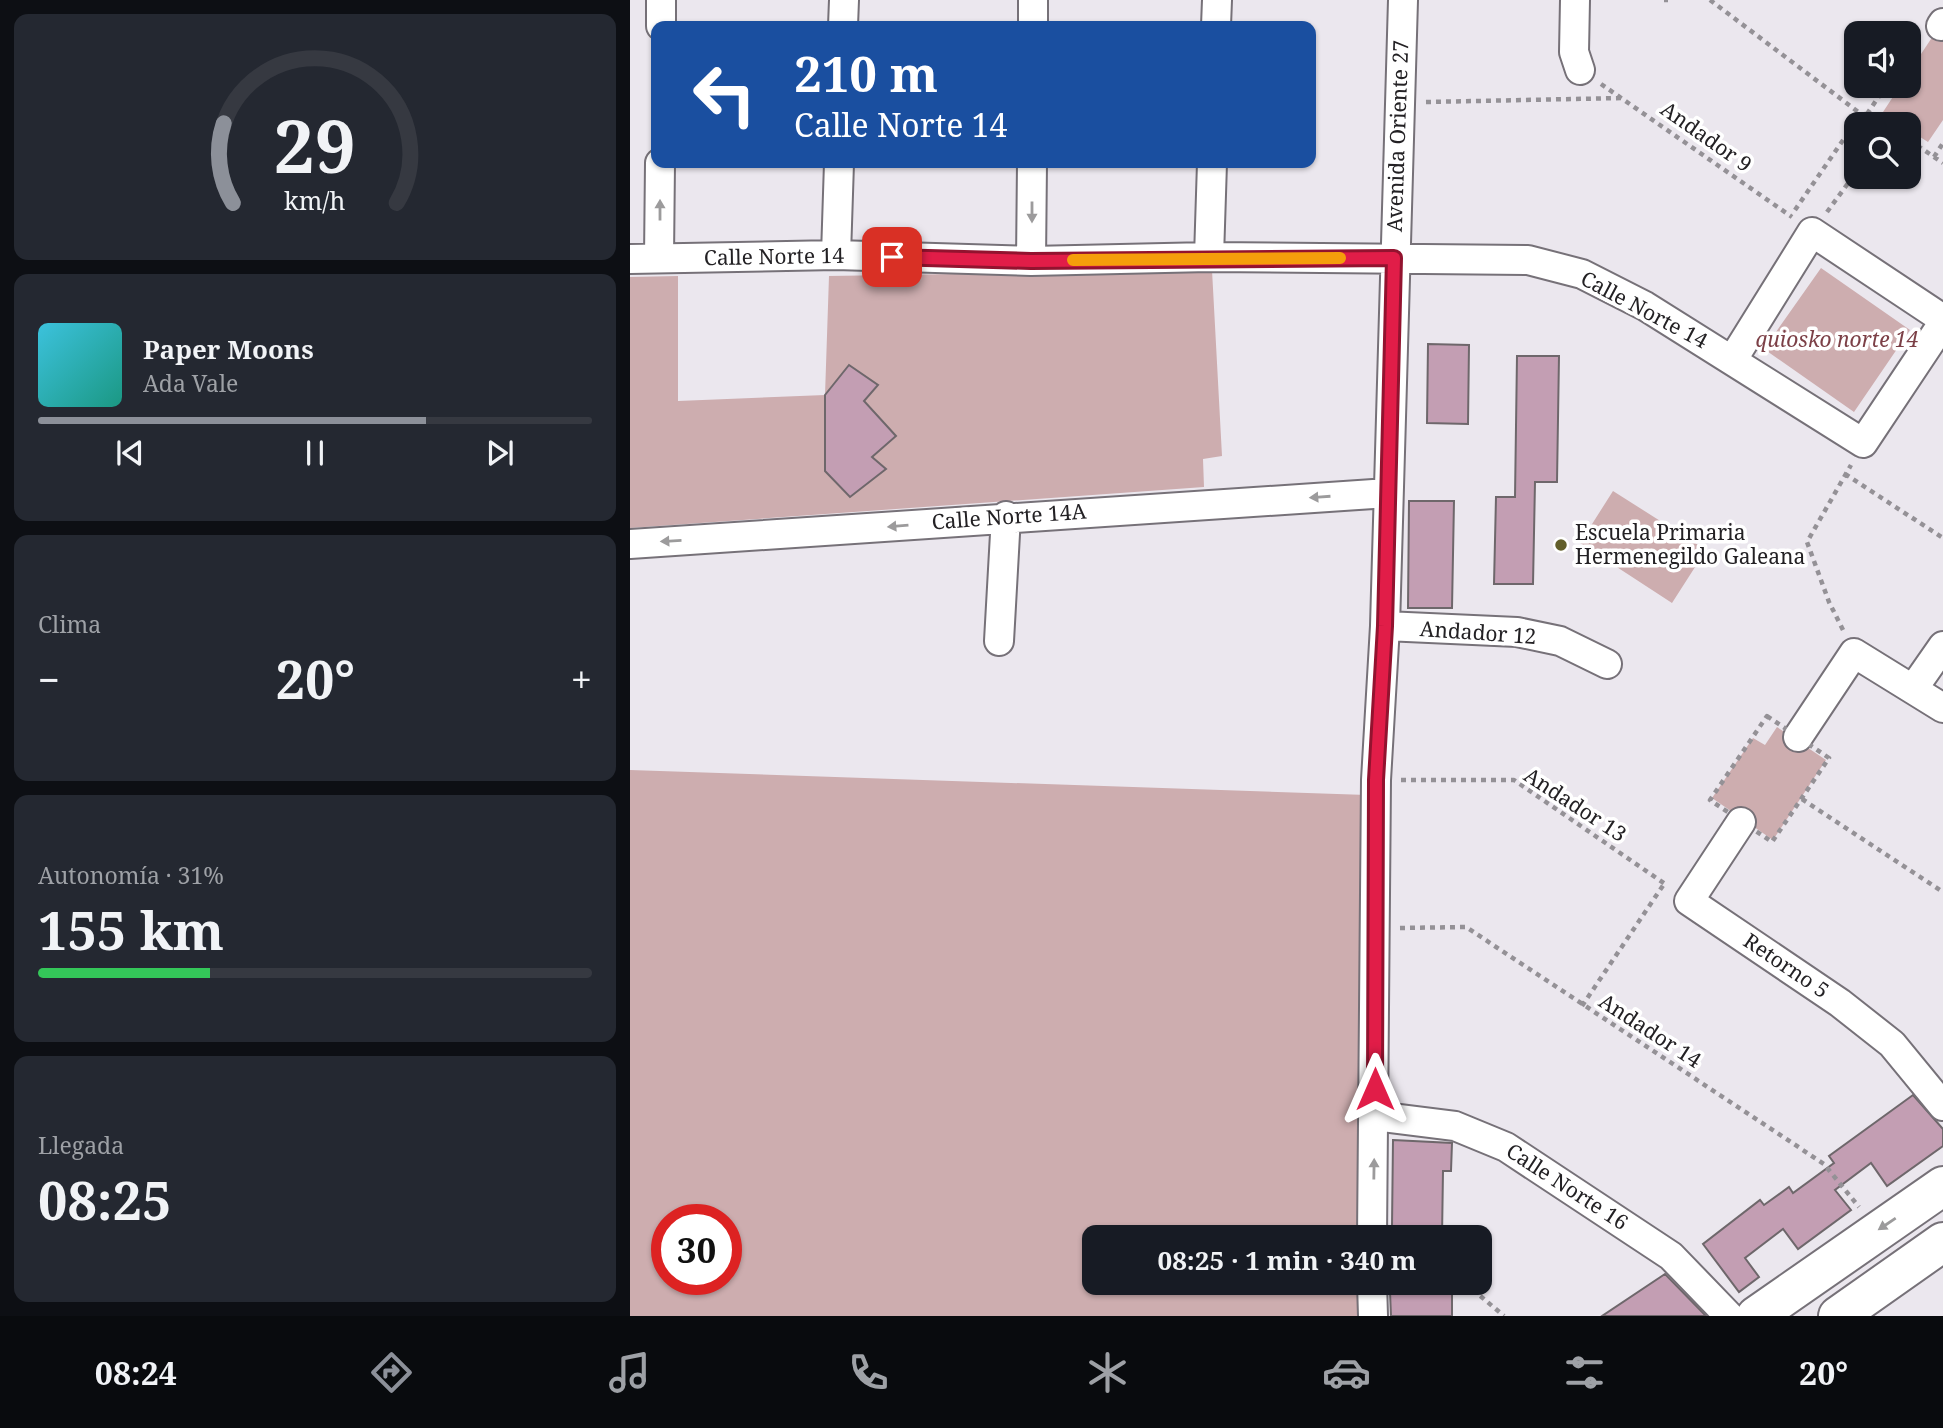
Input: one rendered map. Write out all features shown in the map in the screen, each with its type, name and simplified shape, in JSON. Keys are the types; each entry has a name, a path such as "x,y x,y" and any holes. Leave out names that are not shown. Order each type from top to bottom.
{"main road":[{"path":"1756,1316 1943,1185"},
{"path":"1838,1316 1943,1242"}],"street":[{"path":"661,0 661,21"},
{"path":"843,21 844,0"},
{"path":"1033,0 1033,21"},
{"path":"1216,21 1217,0"},
{"name":"Avenida Oriente 27","path":"1372,1225 1376,780 1385,626 1403,0"},
{"path":"1575,0 1574,52 1580,70"},
{"path":"659,258 660,168"},
{"path":"836,255 839,168"},
{"path":"1031,261 1032,168"},
{"path":"1209,257 1212,168"},
{"path":"1733,359 1802,224 1943,323 1863,443"},
{"name":"Calle Norte 14","path":"630,259 836,255 1031,261 1209,257 1528,260 1582,274 1645,306 1863,443"},
{"name":"Calle Norte 14A","path":"630,544 1006,516 1388,493"},
{"path":"999,641 1006,516"},
{"name":"Andador 12","path":"1385,626 1517,632 1560,641 1607,664"},
{"path":"1913,689 1943,646"},
{"path":"1798,737 1854,653 1943,708"},
{"name":"Retorno 5","path":"1741,822 1689,901 1840,1003 1892,1044 1943,1106"},
{"name":"Calle Norte 16","path":"1375,1116 1455,1126 1506,1147 1671,1256 1729,1316"},
{"path":"1372,1295 1373,1316"}],"path":[{"path":"1710,0 1861,112"},
{"name":"Andador 9","path":"1580,70 1802,224"},
{"path":"1400,102 1623,98"},
{"path":"1866,112 1877,98"},
{"path":"1934,157 1943,143"},
{"path":"1921,148 1943,163"},
{"path":"1802,224 1844,149"},
{"path":"1802,224 1844,184"},
{"path":"1854,653 1829,602 1807,542 1863,443"},
{"path":"1845,474 1943,538"},
{"path":"1710,800 1767,716"},
{"name":"Andador 13","path":"1376,780 1514,780 1664,884 1582,1006"},
{"path":"1802,799 1943,892"},
{"name":"Andador 14","path":"1375,929 1466,927 1824,1164 1878,1230"},
{"path":"1479,1295 1504,1316"}],"green space":[{"path":"1935,33 1943,38 1943,120 1928,142 1921,138 1921,112 1883,112 1892,98 1921,98 1921,54"},
{"name":"quiosko norte 14","path":"1821,268 1910,330 1854,412 1764,349"},
{"path":"1212,270 1222,456 1203,459 1204,487 630,528 630,277 678,276 678,401 825,395 829,276","holes":["849,365 864,401 896,436 872,457 885,469 850,496 825,471 825,395"]},
{"path":"1613,491 1706,550 1672,603 1580,543"},
{"path":"1777,727 1826,760 1773,840 1712,798 1753,738 1765,745"},
{"path":"630,770 1367,795 1362,1225 1082,1225 1082,1295 1362,1295 1361,1316 630,1316"}],"building":[{"path":"1428,344 1469,345 1468,424 1427,423"},
{"path":"1517,356 1559,356 1557,482 1535,482 1533,584 1494,584 1496,497 1515,497"},
{"path":"849,365 878,385 864,401 896,436 872,457 886,469 850,497 825,471 825,395"},
{"path":"1409,501 1454,501 1452,608 1408,608"},
{"path":"1913,1095 1943,1129 1943,1146 1887,1186 1871,1163 1835,1190 1851,1210 1798,1249 1783,1229 1745,1258 1759,1277 1739,1292 1703,1244 1760,1200 1764,1205 1789,1187 1793,1193 1834,1163 1829,1156"},
{"path":"1393,1140 1452,1143 1451,1171 1443,1171 1442,1225 1392,1225"},
{"path":"1665,1274 1706,1316 1602,1316"},
{"path":"1390,1295 1452,1295 1452,1316 1391,1316"}],"slow traffic":[{"path":"1073,260 1340,258"}],"place":[{"name":"Escuela Primaria Hermenegildo Galeana","path":"1561,545"}],"route":[{"path":"892,257 1031,261 1209,257 1394,258 1385,626 1376,780 1375,1089"}]}
